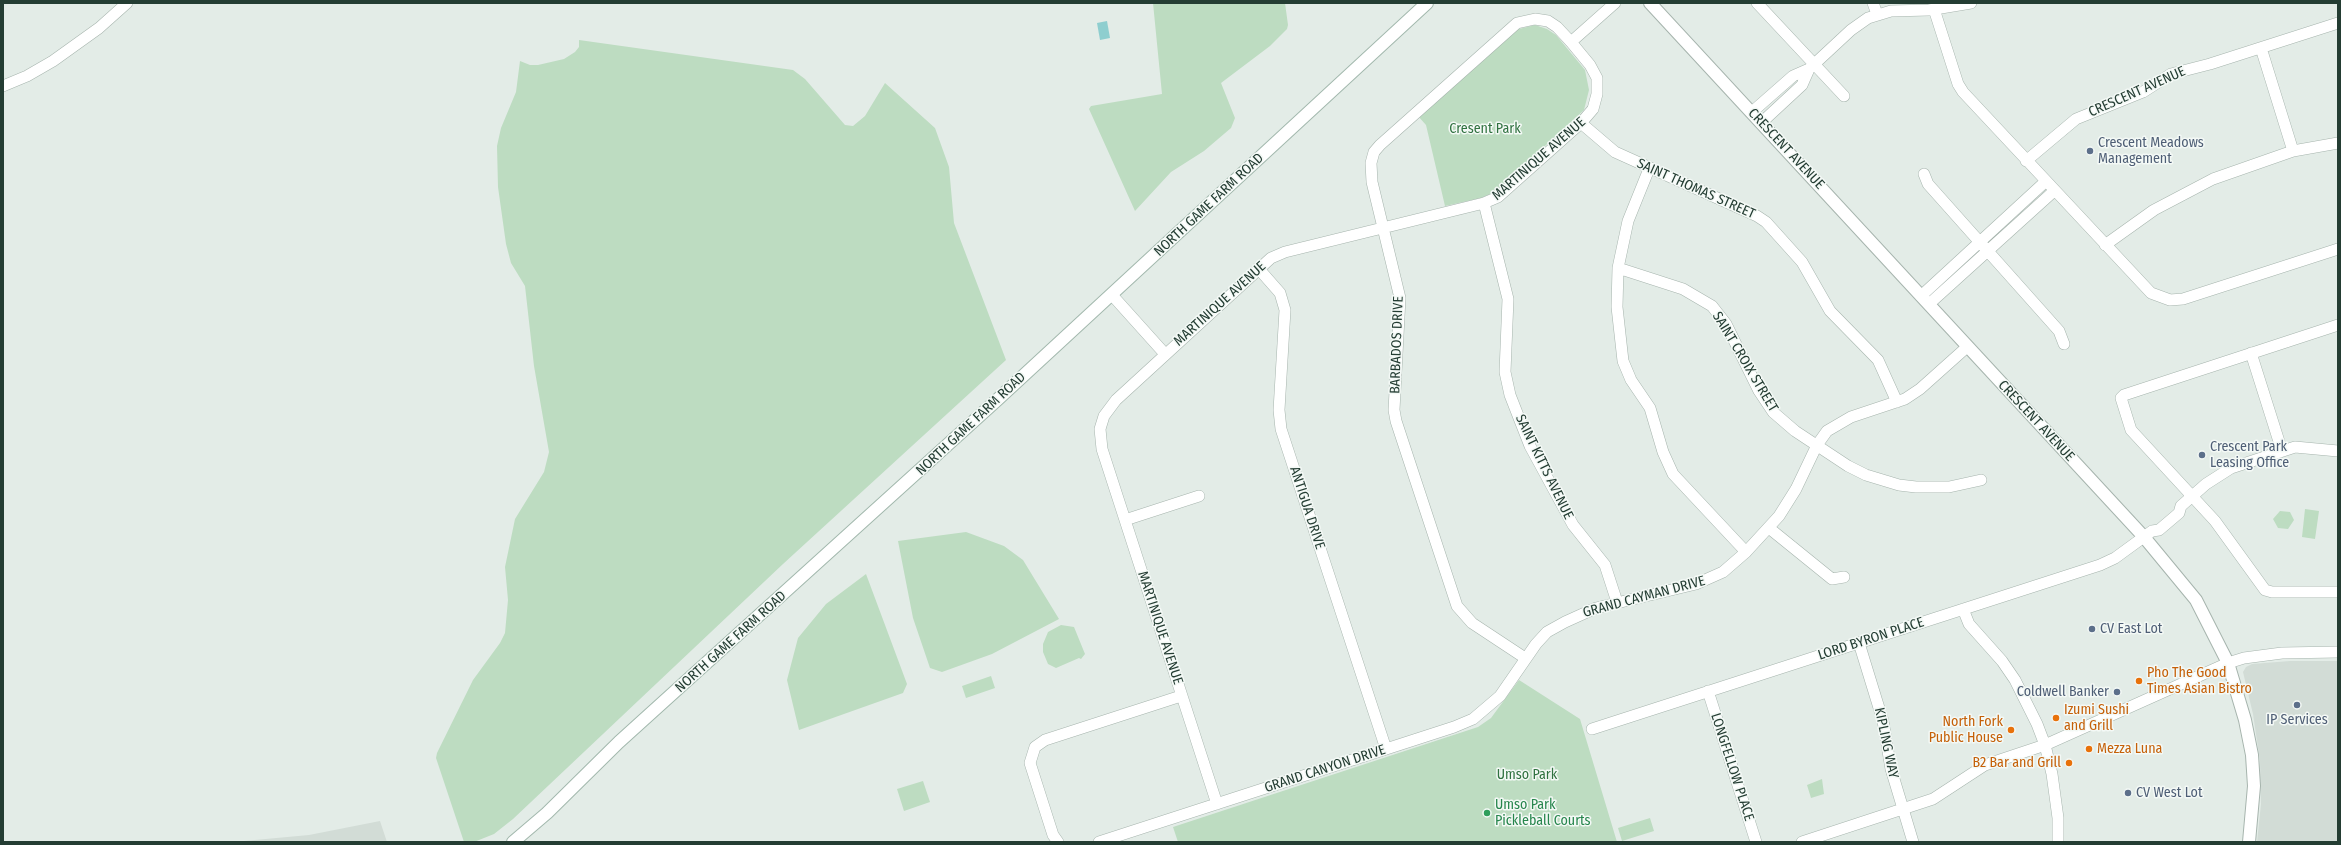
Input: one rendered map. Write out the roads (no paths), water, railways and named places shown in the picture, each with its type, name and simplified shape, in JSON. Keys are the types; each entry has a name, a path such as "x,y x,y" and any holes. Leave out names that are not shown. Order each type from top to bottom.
{"main road":[{"name":"NORTH GAME FARM ROAD","path":"512,842 530,828 619,742 858,528 1427,3"},
{"name":"CRESCENT AVENUE","path":"1650,3 1968,347 2148,534 2196,600 2228,663 2240,696 2252,755 2254,801 2249,842"}],"street":[{"path":"3,86 27,76 53,61 99,28 126,3"},
{"path":"1571,42 1615,3"},
{"path":"1757,3 1811,67 1844,96"},
{"path":"1873,3 1877,14"},
{"path":"1752,112 1793,76 1811,67 1862,21 1877,14 1891,11 1934,9 1971,3"},
{"path":"1934,9 1960,89 2146,289 2164,298 2177,300 2338,249"},
{"name":"BARBADOS DRIVE","path":"1525,658 1466,618 1457,606 1395,416 1400,298 1371,176 1372,157 1376,148 1514,25 1534,16 1553,24 1571,42"},
{"name":"CRESCENT AVENUE","path":"2026,161 2076,119 2142,92 2180,70 2210,64 2338,23"},
{"name":"MARTINIQUE AVENUE","path":"1217,804 1181,696 1101,442 1101,423 1116,400 1258,268 1271,258 1285,252 1484,203 1498,197 1581,123 1593,109 1598,85 1590,65 1571,42"},
{"path":"2261,48 2293,151"},
{"path":"1761,123 1802,85 1811,67"},
{"name":"SAINT THOMAS STREET","path":"1581,123 1610,149 1757,216 1766,222 1802,262 1830,311 1878,360 1897,402"},
{"path":"2105,245 2136,221 2191,190 2228,173 2293,151 2338,143"},
{"path":"1649,168 1626,227 1618,268 1616,307 1623,361 1631,380 1650,408 1666,460 1684,488 1746,552"},
{"path":"1924,174 1928,184 2059,331 2064,344"},
{"path":"1925,300 1980,241 2045,182"},
{"path":"1925,300 1988,250 2054,191"},
{"name":"SAINT KITTS AVENUE","path":"1484,203 1508,300 1506,372 1510,395 1530,446 1573,525 1605,566 1617,602"},
{"name":"ANTIGUA DRIVE","path":"1258,268 1280,293 1285,310 1279,410 1281,429 1386,749"},
{"name":"SAINT CROIX STREET","path":"1618,268 1683,289 1712,306 1726,324 1767,404 1782,421 1817,446 1866,475 1899,485 1937,487 1981,480"},
{"path":"1112,295 1165,354"},
{"path":"2338,325 2124,395 2121,398 2132,430 2223,531 2267,591 2338,592"},
{"name":"GRAND CAYMAN DRIVE","path":"1525,658 1547,632 1579,614 1617,602 1705,581 1723,572 1746,552 1769,528 1796,489 1817,446 1827,431 1837,423 1858,414 1897,402 1920,389 1968,347"},
{"path":"2251,353 2282,451"},
{"path":"2148,534 2159,530 2179,513 2181,506 2192,496 2231,468 2282,451 2302,447 2338,451"},
{"path":"1125,520 1199,496"},
{"path":"1769,528 1832,580 1844,577"},
{"name":"LORD BYRON PLACE","path":"1592,729 2108,562 2148,534"},
{"path":"1963,609 1969,624 2002,661 2015,680 2045,745 2056,797 2058,842"},
{"name":"KIPLING WAY","path":"1859,643 1884,726 1891,770 1913,842"},
{"path":"1802,842 1938,797 1985,765 2045,745 2228,663 2244,658 2282,653 2338,652"},
{"name":"GRAND CANYON DRIVE","path":"1099,842 1454,727 1473,719 1500,696 1525,658"},
{"name":"LONGFELLOW PLACE","path":"1708,691 1756,842"},
{"path":"1058,842 1053,834 1030,763 1035,747 1045,740 1181,696"}],"water":[{"path":"1107,21 1110,38 1100,40 1097,23"}],"place":[{"name":"Crescent Meadows Management","path":"2090,151"},
{"name":"Crescent Park Leasing Office","path":"2202,455"},
{"name":"CV East Lot","path":"2092,629"},
{"name":"Pho The Good Times Asian Bistro","path":"2139,681"},
{"name":"Coldwell Banker","path":"2117,692"},
{"name":"IP Services","path":"2297,705"},
{"name":"Izumi Sushi and Grill","path":"2056,718"},
{"name":"North Fork Public House","path":"2011,730"},
{"name":"Mezza Luna","path":"2089,749"},
{"name":"B2 Bar and Grill","path":"2069,763"},
{"name":"CV West Lot","path":"2128,793"},
{"name":"Umso Park Pickleball Courts","path":"1487,813"}],"park label":[{"name":"Cresent Park","path":"1485,129"},
{"name":"Umso Park","path":"1527,775"}]}
